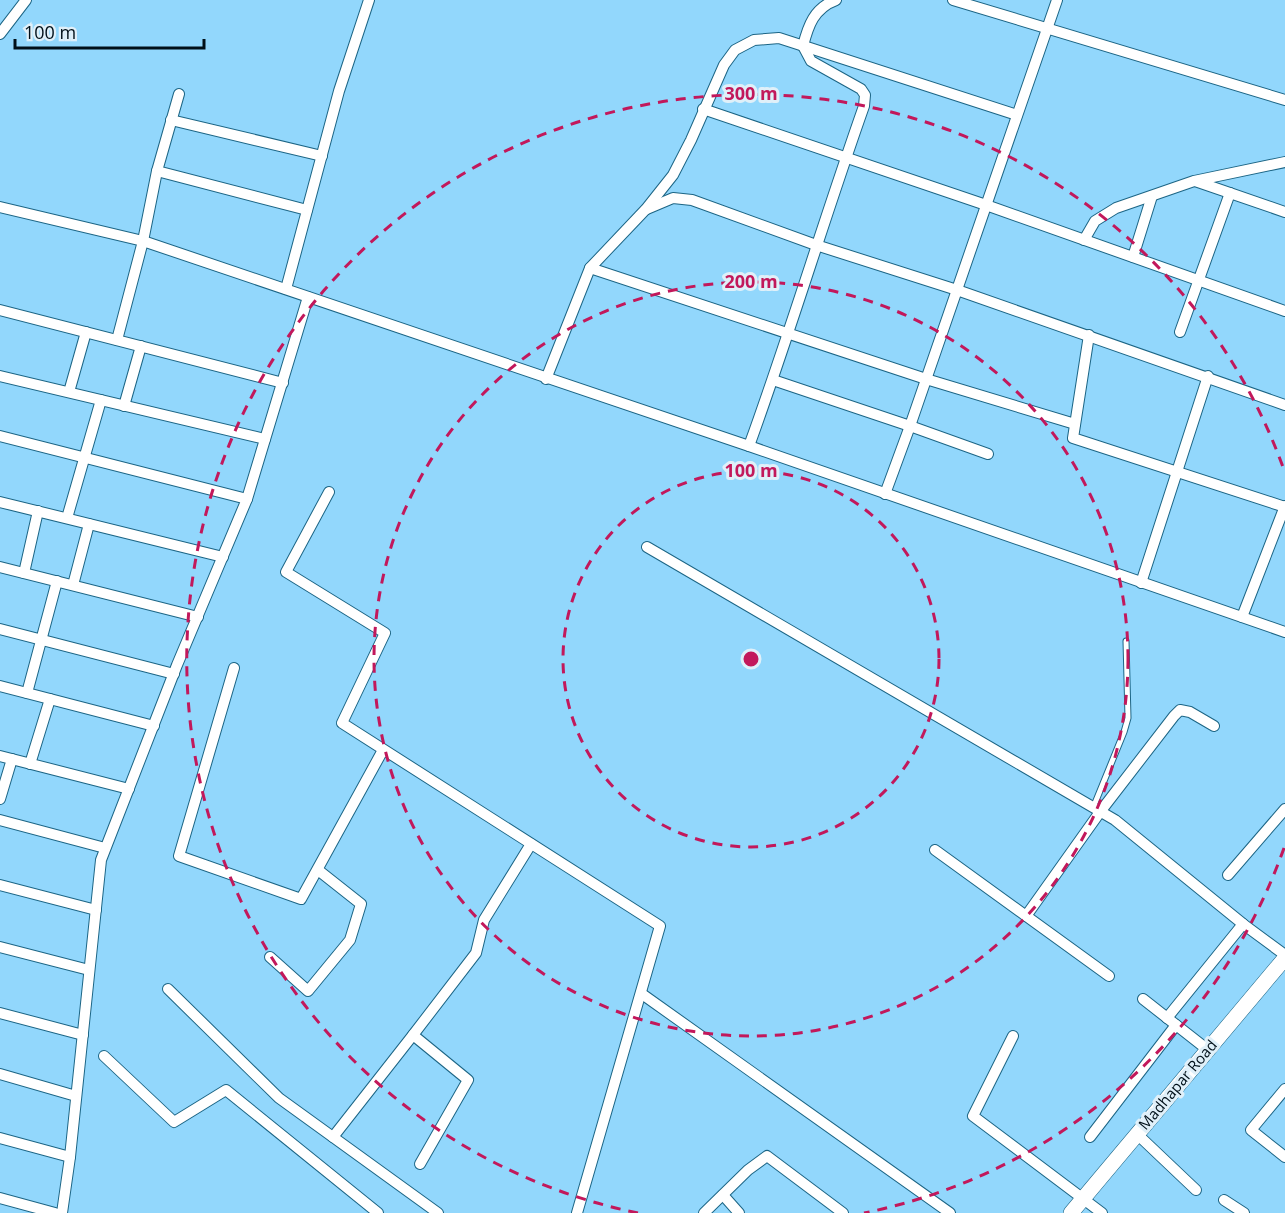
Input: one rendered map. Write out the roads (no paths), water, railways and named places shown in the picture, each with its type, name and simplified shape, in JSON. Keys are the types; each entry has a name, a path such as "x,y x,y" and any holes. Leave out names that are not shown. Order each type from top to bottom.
{"main road":[{"name":"Madhapar Road","path":"1071,1213 1285,956"}],"street":[{"path":"0,34 26,0"},
{"path":"286,289 339,91 369,0"},
{"path":"749,446 864,106 865,95 861,89 811,61 803,46 814,15 822,7 836,0"},
{"path":"953,0 1285,100"},
{"path":"885,494 1057,0"},
{"path":"546,378 590,268 646,209 673,175 724,65 735,50 754,40 778,38 1017,115"},
{"path":"117,340 143,241 157,171 179,94"},
{"path":"703,109 986,205 1285,311"},
{"path":"171,120 322,156"},
{"path":"1084,240 1095,221 1116,208 1194,181 1285,162"},
{"path":"157,171 308,210"},
{"path":"1194,181 1285,212"},
{"path":"1180,332 1230,193"},
{"path":"1133,257 1152,196"},
{"path":"646,209 673,198 692,200 816,245 957,290 1208,376 1285,405"},
{"path":"0,207 143,241 749,446 1285,632"},
{"path":"590,268 926,379 1075,424"},
{"path":"62,1213 101,860 174,674 247,499 308,297"},
{"path":"0,310 283,383"},
{"path":"69,392 86,332"},
{"path":"1089,336 1073,438 1285,506 1242,617"},
{"path":"124,405 141,346"},
{"path":"0,376 265,439"},
{"path":"1141,583 1208,376"},
{"path":"773,380 988,454"},
{"path":"67,518 101,400"},
{"path":"0,436 247,499"},
{"path":"329,492 286,572 385,633 342,723 660,926 577,1213"},
{"path":"0,502 223,557"},
{"path":"24,573 38,512"},
{"path":"73,585 89,524"},
{"path":"647,547 1115,820 1285,956"},
{"path":"0,567 198,617"},
{"path":"27,693 57,581"},
{"path":"0,628 174,674"},
{"path":"234,668 179,856 301,899 383,750"},
{"path":"0,686 154,726"},
{"path":"30,764 50,699"},
{"path":"1026,916 1096,810 1180,710 1190,712 1214,726"},
{"path":"0,756 129,789"},
{"path":"0,799 12,759"},
{"path":"1228,875 1285,809"},
{"path":"0,820 105,848"},
{"path":"333,1137 476,953 484,920 531,844"},
{"path":"935,850 1109,976"},
{"path":"270,957 308,991 350,940 361,904 318,870"},
{"path":"0,885 96,910"},
{"path":"1090,1137 1244,924"},
{"path":"0,947 89,970"},
{"path":"168,989 279,1098 438,1213"},
{"path":"642,994 950,1213"},
{"path":"1143,999 1208,1050"},
{"path":"0,1013 83,1035"},
{"path":"413,1035 468,1080 420,1164"},
{"path":"1013,1036 973,1116 1102,1213"},
{"path":"104,1056 174,1122 226,1090 378,1213"},
{"path":"0,1074 76,1096"},
{"path":"1285,1089 1251,1130 1285,1157"},
{"path":"1137,1134 1196,1190"},
{"path":"0,1138 70,1156"},
{"path":"704,1213 767,1155 843,1213"},
{"path":"723,1194 738,1213"},
{"path":"0,1198 55,1213"},
{"path":"1224,1200 1244,1213"}],"lane":[{"path":"1096,810 1128,718 1126,641"}]}
